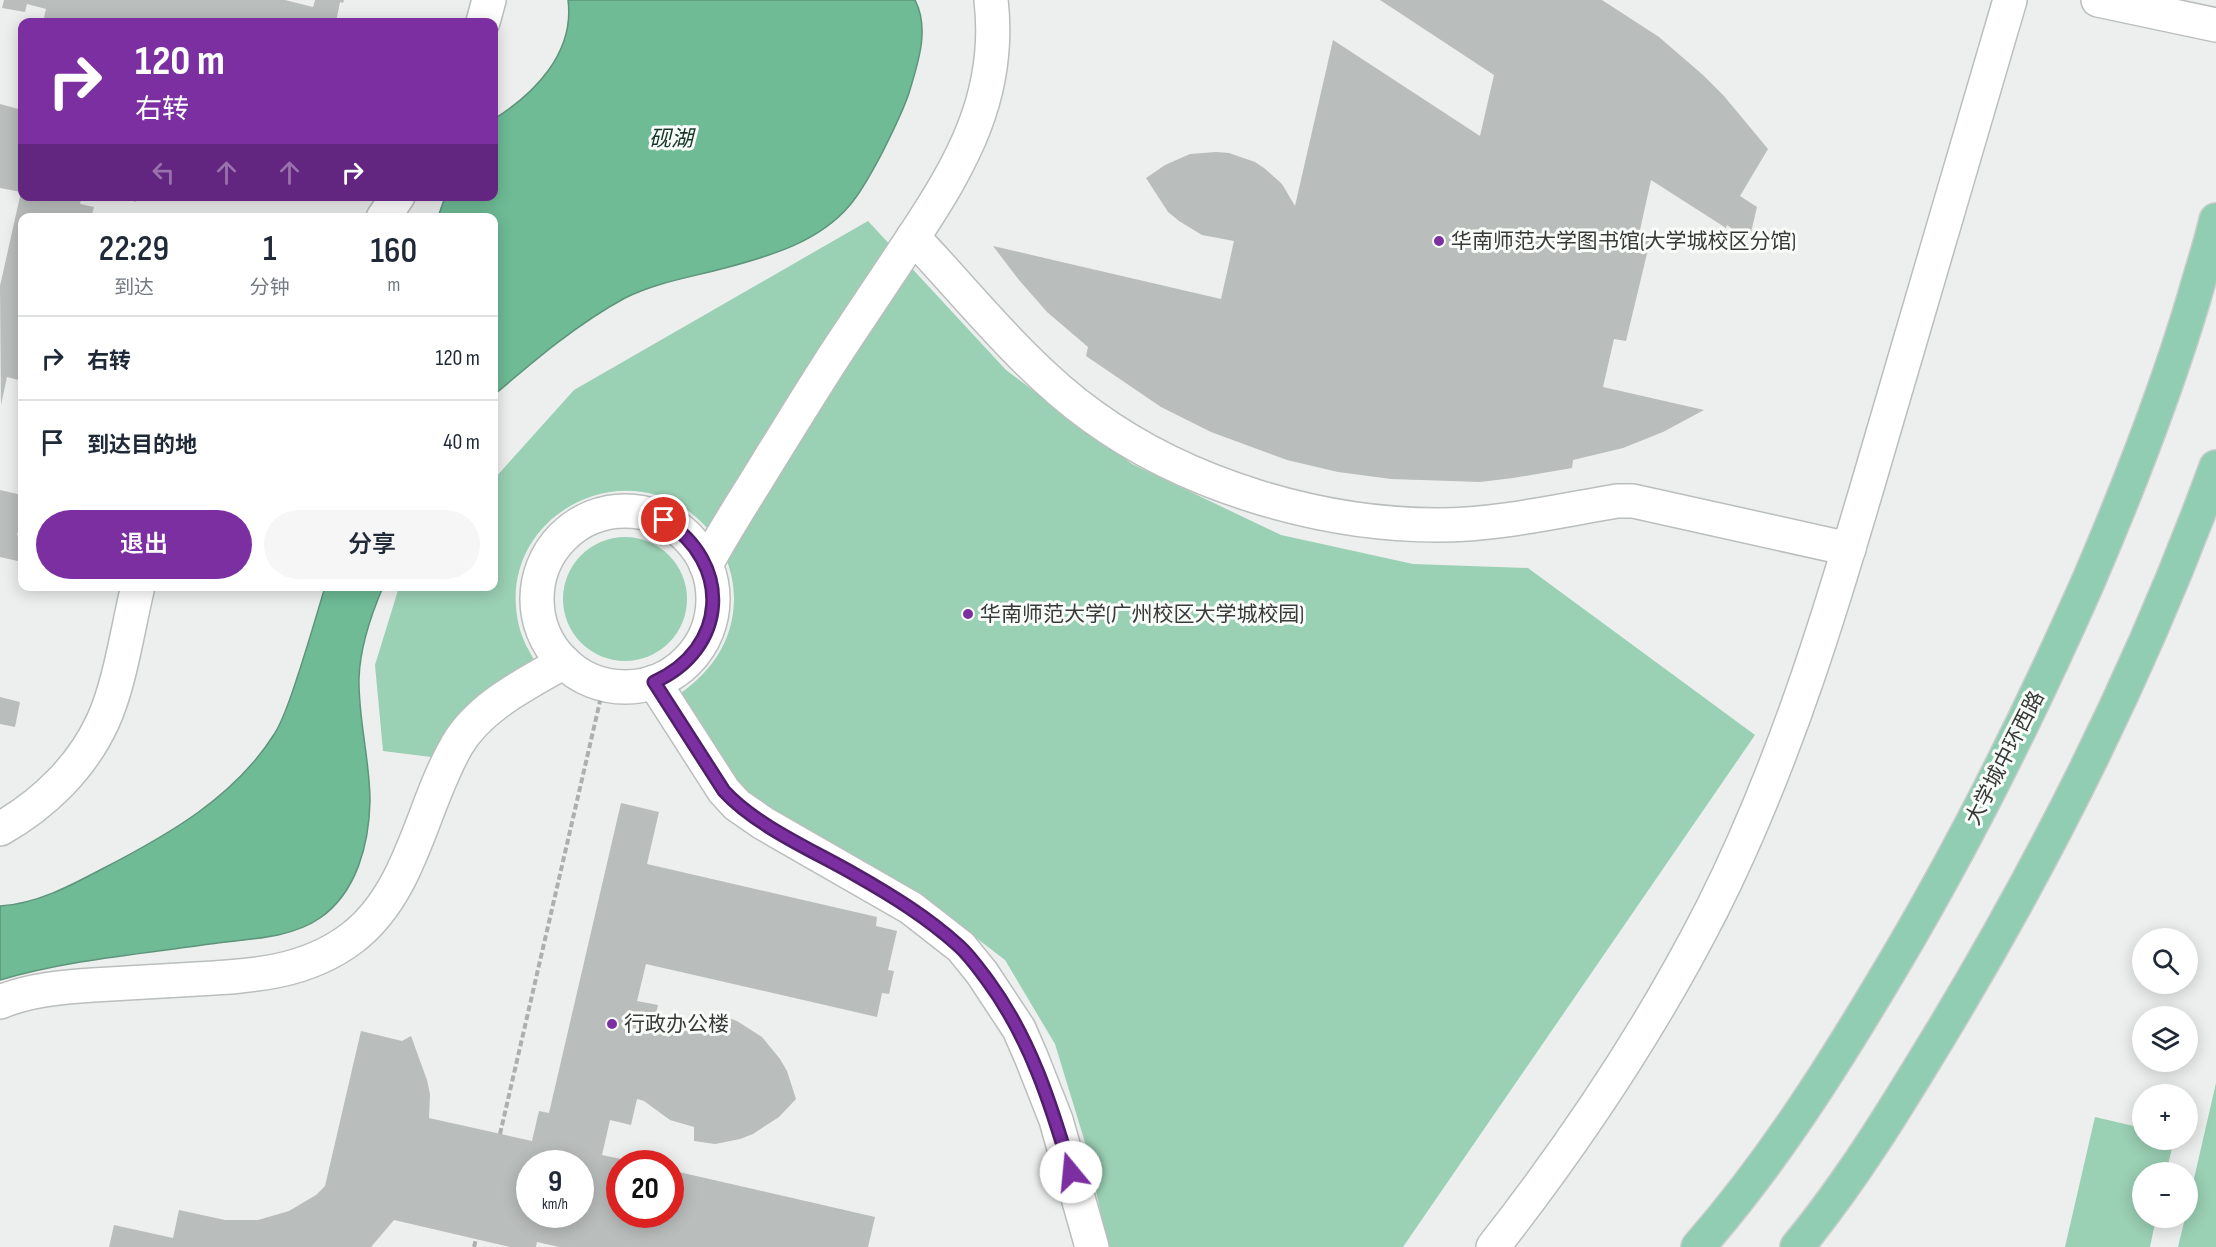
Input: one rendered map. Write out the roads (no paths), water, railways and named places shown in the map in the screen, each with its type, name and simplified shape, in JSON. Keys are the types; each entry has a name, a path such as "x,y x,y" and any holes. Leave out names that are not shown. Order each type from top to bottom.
{"main road":[{"name":"大学城中环西路","path":"1698,1247 1752,1183 1826,1077 1945,875 2028,712 2064,636 2130,482 2182,336 2216,220"},
{"path":"1797,1247 1890,1118 1977,973 2017,900 2097,745 2133,667 2216,467"},
{"path":"1823,1247 1825,1210"}],"lane":[{"path":"484,18 489,0"},
{"path":"706,565 826,370 939,200 957,168 985,100 992,42 991,0"},
{"path":"1492,1247 1570,1145 1614,1080 1685,960 1713,907 1776,766 1813,664 1849,549 2010,0"},
{"path":"2098,0 2216,26"},
{"path":"913,237 1037,369 1093,417 1147,450 1197,474 1245,493 1313,512 1386,523 1439,525 1484,522 1617,501 1633,501 1849,549"},
{"path":"619,512 649,515 664,520 677,528 699,551 706,565 713,595 708,627 702,642 682,666 654,682 639,686 604,684 576,672 554,651 540,622 537,592 545,562 553,548 575,526 589,519 619,512"},
{"path":"0,829 21,817 70,774 90,746 104,719 115,685 137,591"},
{"path":"0,1002 15,996 75,986 251,976 283,971 309,962 352,938 372,919 389,896 405,867 437,787 458,743 491,707 564,662"},
{"path":"654,682 724,791 737,806 911,908 961,947 982,973 1019,1029 1032,1059 1056,1120 1092,1247"}],"water":[{"name":"砚湖","path":"568,0 915,0 922,23 922,34 916,70 903,109 863,188 838,218 809,238 776,253 662,284 625,298 573,331 498,392 498,213 439,213 444,201 498,201 498,116 523,97 549,70 565,37"},
{"path":"324,591 381,591 367,631 361,655 359,678 370,801 367,834 352,881 333,907 308,925 282,934 78,962 0,980 0,906 27,902 65,888 175,828 220,795 259,756 275,733 285,713"}],"place":[{"name":"华南师范大学图书馆(大学城校区分馆)","path":"1439,241"},
{"name":"华南师范大学(广州校区大学城校园)","path":"968,614"},
{"name":"行政办公楼","path":"612,1024"}]}
